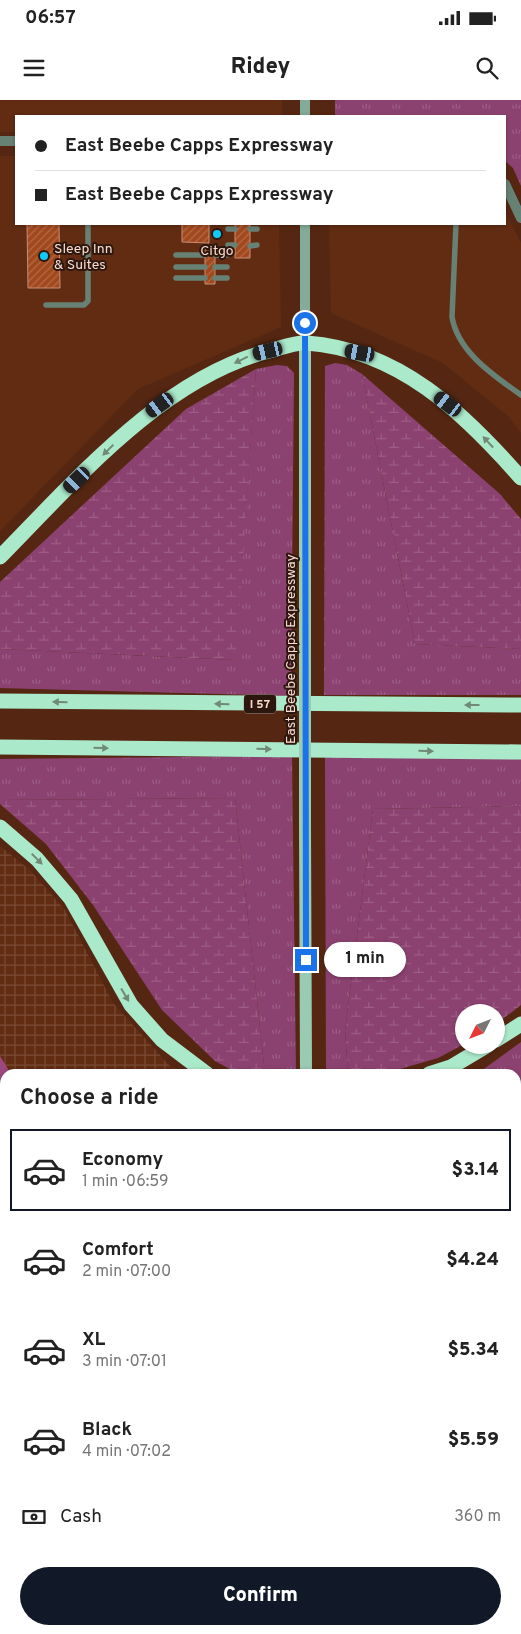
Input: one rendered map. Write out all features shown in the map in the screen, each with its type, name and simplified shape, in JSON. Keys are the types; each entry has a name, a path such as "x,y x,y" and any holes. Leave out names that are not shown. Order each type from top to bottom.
{"highway":[{"path":"0,557 133,426 188,385 250,355 305,342 360,353 405,372 462,415 521,478"},
{"name":"I 57","path":"0,701 521,705"},
{"path":"0,747 521,752"},
{"path":"0,827 37,859 71,899 131,1005 162,1040 200,1069"},
{"path":"505,1034 521,1024"},
{"path":"442,1069 472,1054"}],"main road":[{"path":"305,100 305,115"},
{"name":"East Beebe Capps Expressway","path":"305,225 306,1069"}],"street":[{"path":"0,141 15,141"},
{"path":"506,186 521,218"}],"lane":[{"path":"46,305 84,305 88,301 88,225"},
{"path":"456,225 453,326 457,336 478,362 521,395"},
{"path":"250,228 257,229"},
{"path":"228,229 235,229"},
{"path":"228,245 235,245"},
{"path":"250,246 257,245"},
{"path":"176,255 205,255"},
{"path":"215,255 227,256"},
{"path":"176,267 205,267"},
{"path":"215,267 227,267"},
{"path":"176,278 205,278"},
{"path":"215,278 227,278"}],"shaded area":[{"path":"0,100 282,100 282,115 15,115 15,132 0,132"},
{"path":"0,156 15,156 15,225 279,225 281,327 138,389 0,531"},
{"path":"506,214 521,243 521,433 509,417 443,363 331,313 329,225 506,225"},
{"path":"0,846 30,870 65,910 113,1003 169,1065 176,1069 0,1069"}],"green space":[{"path":"335,100 521,100 521,186 513,168 506,162 506,115 335,115"},
{"path":"335,363 347,365 362,374 415,644 521,649 521,695 324,695 325,366"},
{"path":"277,365 287,366 294,373 291,696 0,688 0,649 235,660 256,369"},
{"path":"256,369 236,660 0,649 0,582 186,409"},
{"path":"362,374 500,494 521,519 521,649 415,644"},
{"path":"292,756 296,1069 264,1069 235,798 0,800 0,759"},
{"path":"325,757 521,759 521,806 373,809 345,1030 348,1069 326,1069"},
{"path":"235,798 264,1069 230,1069 215,1061 162,1010 93,905 46,844 0,804 0,800"},
{"path":"521,806 521,1005 505,1017 505,1004 455,1004 455,1049 438,1058 400,1069 348,1069 345,1030 373,809"},
{"path":"521,1042 521,1069 484,1069"},
{"path":"0,1056 8,1069 0,1069"}],"building":[{"name":"Sleep Inn & Suites","path":"27,225 59,225 60,288 28,288"},
{"path":"182,225 209,225 209,243 182,242"},
{"path":"235,225 250,225 250,258 235,258"},
{"path":"205,248 215,248 215,284 205,284"}],"place":[{"name":"Citgo","path":"217,234"},
{"name":"Sleep Inn & Suites","path":"44,256"}],"route":[{"path":"305,323 306,960"}]}
